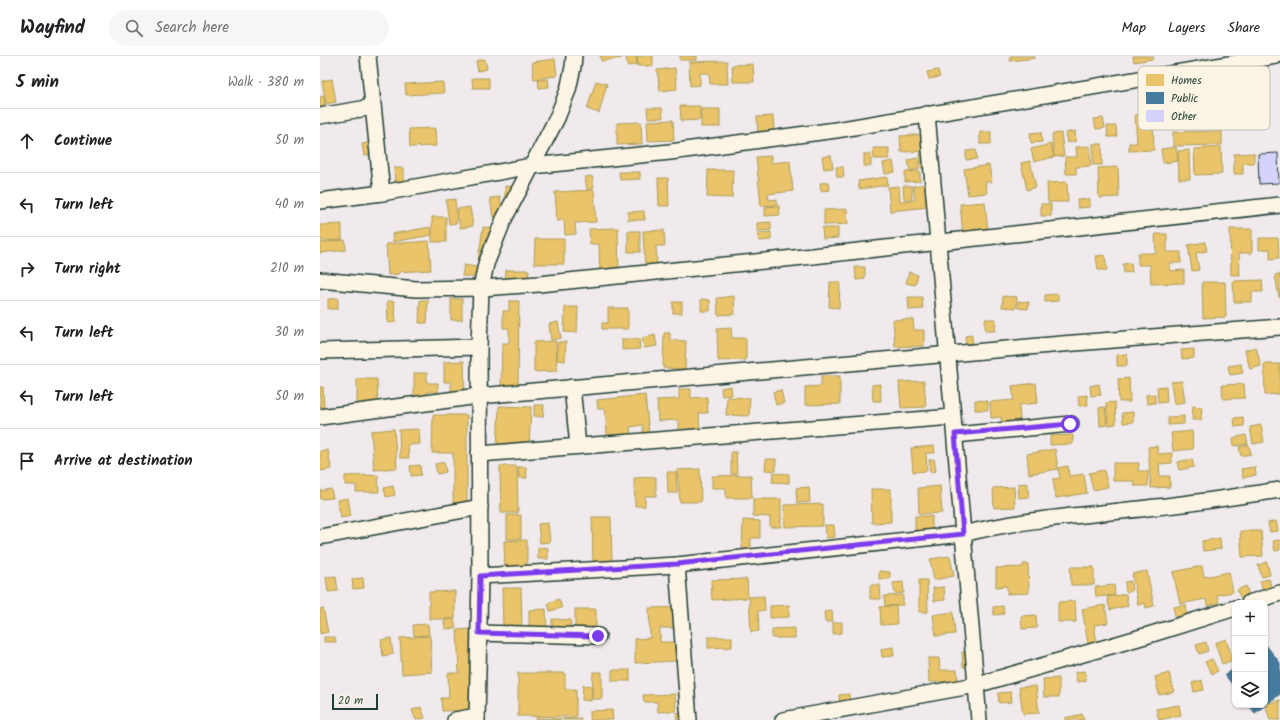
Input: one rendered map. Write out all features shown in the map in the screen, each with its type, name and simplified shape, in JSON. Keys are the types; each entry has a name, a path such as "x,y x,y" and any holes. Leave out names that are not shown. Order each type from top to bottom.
{"street":[{"path":"368,56 382,193"},
{"path":"455,720 477,718 480,576 479,347 481,288 486,264 504,219 557,118 568,90 574,56"},
{"path":"1216,66 1276,56"},
{"path":"320,201 382,193 532,166 692,149 836,130 1138,79"},
{"path":"320,116 373,108"},
{"path":"927,114 979,720"},
{"path":"320,280 416,289 481,288 603,278 1280,205"},
{"path":"320,417 479,396 572,387 1280,327"},
{"path":"320,351 479,347"},
{"path":"572,387 578,446"},
{"path":"479,454 953,417"},
{"path":"955,434 1070,424"},
{"path":"480,576 677,564 963,534 995,526 1157,507 1280,490"},
{"path":"320,538 480,507"},
{"path":"677,564 689,720"},
{"path":"1258,600 1280,593"},
{"path":"782,720 976,685 1152,634 1232,609"},
{"path":"479,633 598,636"}],"building: Homes":[{"path":"600,56 622,56 622,58 601,61"},
{"path":"626,56 636,56 637,65 627,66"},
{"path":"637,56 653,56 653,66 638,66"},
{"path":"680,56 697,56 697,60 680,60"},
{"path":"1010,56 1034,56 1035,58 1010,61"},
{"path":"1133,56 1153,56 1153,59 1134,62"},
{"path":"485,59 487,69 478,71 476,61"},
{"path":"555,59 557,76 534,79 532,62"},
{"path":"727,61 728,84 710,84 709,73 700,73 700,85 690,86 689,62"},
{"path":"753,64 754,82 733,82 732,65"},
{"path":"675,68 677,89 660,91 657,70"},
{"path":"938,70 940,77 929,79 927,72"},
{"path":"472,78 489,78 489,88 473,88"},
{"path":"332,79 336,102 326,104 322,81"},
{"path":"548,79 549,87 539,88 538,80"},
{"path":"596,81 607,84 599,113 587,109"},
{"path":"443,82 444,93 406,95 405,84"},
{"path":"324,96 325,106 320,107 320,97"},
{"path":"680,106 700,106 700,120 681,121"},
{"path":"647,108 662,108 663,118 648,118"},
{"path":"701,109 720,109 720,127 701,127"},
{"path":"1135,115 1138,115 1138,130 1153,130 1154,150 1129,151 1129,143 1137,143"},
{"path":"773,116 774,135 758,136 757,117"},
{"path":"1103,118 1105,128 1096,129 1094,119"},
{"path":"673,120 674,140 648,141 647,121"},
{"path":"641,122 642,144 617,145 617,123"},
{"path":"1107,126 1116,126 1117,137 1108,137"},
{"path":"435,128 436,146 410,147 409,129"},
{"path":"1075,131 1076,141 1067,143 1065,133"},
{"path":"1222,131 1222,145 1173,146 1173,132"},
{"path":"980,132 991,132 991,144 980,144"},
{"path":"1041,132 1042,142 1031,143 1030,133"},
{"path":"1061,133 1064,156 1054,157 1052,134"},
{"path":"928,134 929,151 901,152 900,136"},
{"path":"372,142 374,154 364,156 362,144"},
{"path":"1051,144 1054,157 1034,162 1031,149"},
{"path":"1093,144 1102,144 1102,165 1093,165"},
{"path":"1090,146 1091,166 1076,167 1076,174 1066,174 1065,157 1077,157 1076,147"},
{"path":"1176,147 1178,161 1163,163 1161,149"},
{"path":"1221,147 1222,174 1195,175 1194,149"},
{"path":"873,148 889,148 889,159 874,159"},
{"path":"976,150 977,159 966,160 966,151"},
{"path":"1189,150 1190,179 1179,179 1178,151"},
{"path":"930,152 931,168 921,168 920,153"},
{"path":"1254,153 1254,163 1243,163 1243,174 1234,174 1234,154"},
{"path":"864,154 871,154 871,166 864,166"},
{"path":"831,155 833,168 824,169 822,157"},
{"path":"771,156 771,163 790,161 793,191 768,194 769,200 777,199 777,205 761,206 756,157"},
{"path":"918,158 919,169 910,171 908,160"},
{"path":"893,161 895,172 885,174 883,163"},
{"path":"1030,161 1036,187 1027,190 1021,163"},
{"path":"989,165 992,182 985,182 987,193 968,195 964,169"},
{"path":"836,167 843,167 844,177 837,177"},
{"path":"1118,167 1119,197 1099,198 1098,168"},
{"path":"394,168 404,168 404,185 395,186"},
{"path":"708,170 733,170 732,198 707,197"},
{"path":"920,171 920,181 905,182 905,172"},
{"path":"619,172 640,172 640,179 620,180"},
{"path":"592,176 594,188 587,190 585,177"},
{"path":"887,177 888,185 859,189 858,181"},
{"path":"658,178 668,178 669,206 659,206"},
{"path":"829,182 830,190 821,191 820,183"},
{"path":"1067,182 1068,202 1048,202 1047,183"},
{"path":"926,184 939,206 890,211 888,187 899,186 900,201 915,200 913,186"},
{"path":"505,186 515,187 514,198 505,197"},
{"path":"903,186 912,186 912,199 904,199"},
{"path":"594,190 596,222 575,223 576,234 565,235 564,220 557,221 555,192"},
{"path":"500,197 503,215 493,217 490,198"},
{"path":"455,199 457,223 449,224 446,200"},
{"path":"1090,199 1090,207 1078,208 1077,200"},
{"path":"985,202 988,232 963,235 960,204"},
{"path":"1041,204 1051,204 1051,216 1041,216"},
{"path":"779,206 780,215 765,216 765,207"},
{"path":"470,207 473,226 460,228 457,209"},
{"path":"847,209 848,224 824,225 824,210"},
{"path":"644,211 645,220 628,220 628,212"},
{"path":"432,217 446,217 446,242 432,242"},
{"path":"771,222 771,230 757,231 757,223"},
{"path":"342,224 342,240 320,241 320,225"},
{"path":"430,227 432,235 393,242 392,234"},
{"path":"483,227 494,228 487,279 462,276 464,265 477,267"},
{"path":"618,228 619,276 600,277 599,244 590,244 589,229"},
{"path":"822,228 838,228 838,238 823,239"},
{"path":"1230,229 1252,229 1252,253 1239,253 1240,275 1231,275"},
{"path":"664,230 665,246 656,246 657,267 645,268 643,231"},
{"path":"628,231 640,231 640,252 628,252"},
{"path":"771,232 771,240 759,241 758,233"},
{"path":"1155,234 1167,234 1167,252 1181,252 1181,263 1170,263 1171,271 1184,270 1184,283 1151,284 1150,265 1138,265 1138,253 1156,253"},
{"path":"1259,238 1278,238 1279,258 1270,259 1270,249 1259,250"},
{"path":"535,239 564,239 564,264 534,264"},
{"path":"345,240 346,250 320,253 320,243"},
{"path":"429,241 431,270 399,272 399,274 388,275 386,244"},
{"path":"1205,242 1207,251 1196,253 1199,270 1192,271 1188,245"},
{"path":"1105,255 1107,270 1098,270 1096,256"},
{"path":"1131,263 1132,272 1124,273 1123,264"},
{"path":"855,267 865,267 865,279 856,280"},
{"path":"506,270 529,270 528,284 505,283"},
{"path":"909,272 918,275 915,285 906,283"},
{"path":"1280,274 1280,297 1279,297 1275,275"},
{"path":"1262,280 1263,292 1252,292 1252,302 1234,302 1233,281"},
{"path":"830,282 840,282 839,308 829,307"},
{"path":"1202,282 1225,282 1226,317 1203,318"},
{"path":"1058,294 1058,301 1045,302 1045,295"},
{"path":"734,296 735,314 718,315 717,298"},
{"path":"1003,296 1017,297 1016,308 1002,307"},
{"path":"908,297 922,297 923,309 909,310"},
{"path":"338,298 338,309 328,309 328,299"},
{"path":"451,299 462,299 462,320 451,320"},
{"path":"701,299 710,300 710,311 701,311"},
{"path":"420,300 428,300 427,323 419,323"},
{"path":"387,301 394,301 396,322 388,323"},
{"path":"509,301 519,301 518,387 501,386 502,343 509,343 509,328 503,328 503,311 509,311"},
{"path":"1018,301 1029,302 1028,309 1018,308"},
{"path":"673,302 682,302 682,313 673,313"},
{"path":"565,307 578,307 577,333 564,332"},
{"path":"608,308 628,308 628,329 602,329 602,323 608,323"},
{"path":"913,319 914,330 924,330 924,346 895,347 893,320"},
{"path":"985,319 996,319 995,331 985,331"},
{"path":"558,322 561,338 551,340 549,324"},
{"path":"731,328 732,338 746,338 746,360 718,361 717,329"},
{"path":"664,333 670,333 670,340 686,341 685,369 663,368"},
{"path":"655,335 657,346 644,348 642,338"},
{"path":"972,335 973,350 966,350 965,336"},
{"path":"622,339 639,339 640,349 622,350"},
{"path":"556,341 557,371 534,372 534,342"},
{"path":"558,342 566,342 565,361 557,360"},
{"path":"1256,347 1261,366 1250,369 1245,350"},
{"path":"1194,349 1194,358 1182,359 1181,350"},
{"path":"1127,354 1127,366 1117,366 1117,355"},
{"path":"464,361 465,401 451,401 451,382 444,382 444,362"},
{"path":"1241,364 1243,373 1230,375 1228,366"},
{"path":"1264,364 1280,364 1280,394 1265,395"},
{"path":"414,373 427,373 427,383 438,383 438,392 427,392 427,408 414,407"},
{"path":"821,376 840,376 840,404 805,405 805,387 821,386"},
{"path":"1129,378 1130,402 1119,402 1118,379"},
{"path":"357,379 377,379 378,404 357,405"},
{"path":"924,381 926,407 901,408 899,382"},
{"path":"1182,381 1185,402 1174,404 1171,382"},
{"path":"1036,383 1038,403 1019,405 1021,433 1003,434 1001,417 991,418 990,402 1014,400 1012,386"},
{"path":"880,384 881,401 873,401 872,385"},
{"path":"1099,384 1101,395 1091,396 1090,386"},
{"path":"1244,384 1245,398 1223,399 1222,385"},
{"path":"731,386 732,395 722,396 721,388"},
{"path":"1166,386 1167,402 1158,403 1157,387"},
{"path":"320,387 323,387 324,407 320,407"},
{"path":"679,389 691,389 691,398 707,397 708,413 699,413 700,434 679,434 679,420 658,421 657,400 679,399"},
{"path":"781,390 784,403 776,405 773,392"},
{"path":"1155,394 1155,403 1147,404 1146,395"},
{"path":"645,395 649,434 643,435 643,425 630,427 632,442 608,445 605,409 598,409 597,400"},
{"path":"1087,395 1088,405 1079,406 1078,396"},
{"path":"727,397 750,398 749,416 726,415"},
{"path":"975,400 988,401 988,410 975,410"},
{"path":"1115,402 1116,424 1108,425 1106,403"},
{"path":"534,405 544,405 543,417 534,416"},
{"path":"499,406 531,407 529,449 497,448"},
{"path":"1193,406 1202,407 1201,420 1192,420"},
{"path":"1105,407 1107,425 1100,426 1099,408"},
{"path":"1133,412 1133,422 1123,423 1122,413"},
{"path":"433,415 467,415 467,503 453,503 453,453 432,453"},
{"path":"1184,416 1184,424 1168,425 1168,417"},
{"path":"1243,417 1244,426 1235,427 1234,418"},
{"path":"1261,425 1264,442 1253,444 1250,427"},
{"path":"394,429 397,468 374,470 371,431"},
{"path":"419,429 420,444 408,445 409,458 400,458 399,430"},
{"path":"1192,431 1193,449 1173,451 1171,433"},
{"path":"1073,435 1073,444 1050,445 1050,436"},
{"path":"1246,435 1248,444 1234,446 1233,438"},
{"path":"1249,445 1251,454 1241,456 1239,447"},
{"path":"934,446 935,453 926,453 927,471 913,472 911,448"},
{"path":"1157,446 1158,454 1172,453 1172,463 1159,464 1160,476 1170,476 1170,487 1151,488 1148,447"},
{"path":"1055,449 1058,468 1068,466 1069,476 1084,474 1087,493 1056,498 1053,479 1060,478 1058,469 1029,474 1027,454"},
{"path":"328,450 331,469 320,471 320,451"},
{"path":"731,452 736,452 737,474 731,474"},
{"path":"766,459 776,459 776,471 765,470"},
{"path":"934,459 936,471 930,472 929,460"},
{"path":"1192,459 1194,467 1179,470 1177,462"},
{"path":"444,462 446,472 437,474 435,464"},
{"path":"1113,463 1139,463 1138,471 1148,471 1148,486 1134,486 1134,481 1113,481"},
{"path":"420,465 421,475 411,476 410,466"},
{"path":"500,466 517,466 518,513 501,513"},
{"path":"518,467 526,467 527,478 519,478"},
{"path":"1255,467 1256,475 1243,478 1241,469"},
{"path":"700,469 701,502 680,502 677,470"},
{"path":"1104,470 1108,487 1093,490 1089,473"},
{"path":"667,472 676,472 677,493 668,493"},
{"path":"773,473 789,474 789,483 772,482"},
{"path":"378,475 379,492 356,492 356,485 345,485 345,476"},
{"path":"751,475 752,498 726,498 726,488 712,488 712,476"},
{"path":"656,477 656,496 645,496 645,506 635,506 634,478"},
{"path":"1027,483 1029,497 1019,498 1018,484"},
{"path":"393,486 395,495 386,497 384,488"},
{"path":"940,486 942,513 919,514 918,488"},
{"path":"809,487 810,502 797,503 796,488"},
{"path":"1014,487 1015,507 994,508 993,488"},
{"path":"331,489 333,498 320,499 320,491"},
{"path":"871,489 891,489 891,522 872,523"},
{"path":"348,498 351,516 341,518 337,500"},
{"path":"753,499 781,499 781,527 770,527 770,517 753,516"},
{"path":"823,504 823,526 785,527 784,505"},
{"path":"507,515 521,515 521,539 507,539"},
{"path":"915,516 932,516 932,536 915,536"},
{"path":"592,517 611,517 612,564 593,564"},
{"path":"743,520 760,521 760,538 751,538 751,551 742,551"},
{"path":"1276,521 1278,531 1270,532 1268,523"},
{"path":"548,523 550,542 540,543 538,524"},
{"path":"825,525 834,525 835,537 826,538"},
{"path":"1240,531 1261,531 1263,556 1242,557"},
{"path":"1220,538 1221,549 1203,551 1202,541"},
{"path":"527,540 527,569 505,570 504,541"},
{"path":"1280,540 1280,550 1275,551 1273,541"},
{"path":"538,547 548,548 548,559 538,559"},
{"path":"950,556 954,576 934,580 930,559"},
{"path":"1267,562 1270,575 1262,577 1258,565"},
{"path":"1023,564 1028,564 1029,593 1007,594 1007,586 996,587 996,568 1023,567"},
{"path":"1202,566 1204,577 1229,572 1233,592 1217,595 1219,603 1207,606 1206,599 1180,604 1173,572"},
{"path":"1070,567 1094,567 1094,585 1071,585"},
{"path":"879,571 890,572 890,579 879,579"},
{"path":"1147,571 1154,606 1146,608 1145,603 1138,605 1132,574"},
{"path":"336,576 338,591 328,592 326,577"},
{"path":"363,578 364,588 353,589 352,579"},
{"path":"747,579 748,598 712,600 711,580"},
{"path":"1269,579 1273,592 1264,595 1260,581"},
{"path":"919,580 927,580 928,612 919,612"},
{"path":"1131,581 1132,591 1126,592 1125,582"},
{"path":"903,582 904,593 895,594 893,583"},
{"path":"870,585 880,585 881,599 870,599"},
{"path":"1114,585 1115,595 1096,597 1095,587"},
{"path":"1246,586 1250,597 1242,600 1237,590"},
{"path":"944,587 945,600 934,601 933,588"},
{"path":"502,588 521,588 522,631 503,631"},
{"path":"455,591 455,619 429,619 429,592"},
{"path":"1126,594 1128,606 1110,610 1107,597"},
{"path":"903,595 903,605 885,606 884,596"},
{"path":"764,596 765,610 758,611 759,631 751,632 749,597"},
{"path":"559,599 562,608 550,611 548,603"},
{"path":"1075,601 1076,622 1058,622 1058,602"},
{"path":"789,605 789,617 770,618 770,606"},
{"path":"1105,605 1108,623 1094,625 1097,642 1088,644 1082,609"},
{"path":"1186,605 1188,618 1176,620 1173,607"},
{"path":"896,606 897,624 881,625 880,607"},
{"path":"1003,606 1004,614 994,615 993,607"},
{"path":"679,607 680,628 660,628 660,642 677,642 677,661 635,663 635,639 650,638 649,608"},
{"path":"323,608 328,632 320,634 320,609"},
{"path":"546,609 547,630 529,631 529,610"},
{"path":"575,609 596,609 596,631 575,631"},
{"path":"832,611 833,622 825,622 824,612"},
{"path":"953,612 955,634 936,636 933,615"},
{"path":"1036,615 1037,628 1022,629 1021,616"},
{"path":"454,619 456,628 445,629 444,620"},
{"path":"552,619 571,620 570,631 552,631"},
{"path":"842,622 842,633 833,634 833,623"},
{"path":"428,624 429,635 414,636 413,625"},
{"path":"795,628 795,638 772,638 772,629"},
{"path":"470,629 471,673 478,710 442,711 441,698 449,698 448,673 459,673 457,630"},
{"path":"430,636 432,672 402,674 400,638"},
{"path":"324,637 335,637 336,642 324,642"},
{"path":"708,637 732,637 732,647 708,648"},
{"path":"391,638 393,654 383,656 381,640"},
{"path":"1226,639 1232,660 1222,664 1215,643"},
{"path":"1206,642 1208,651 1199,654 1196,645"},
{"path":"893,647 894,656 882,657 881,649"},
{"path":"974,651 975,666 963,667 962,652"},
{"path":"928,658 939,658 940,670 957,670 958,681 929,682"},
{"path":"1212,659 1218,671 1212,674 1205,662"},
{"path":"612,670 630,670 630,681 612,681"},
{"path":"1085,671 1086,681 1077,682 1075,672"},
{"path":"593,672 602,672 602,699 592,699"},
{"path":"518,673 565,673 565,689 576,689 576,717 518,716"},
{"path":"1169,673 1174,692 1159,695 1155,677"},
{"path":"1059,678 1059,697 1044,697 1043,679"},
{"path":"1202,680 1204,690 1194,692 1192,683"},
{"path":"583,685 592,686 591,701 582,700"},
{"path":"1036,686 1039,713 1023,714 1019,687"},
{"path":"1011,692 1012,702 999,703 998,693"},
{"path":"675,694 676,711 658,712 657,702 644,702 643,695"},
{"path":"849,694 850,705 840,706 839,695"},
{"path":"1280,700 1280,720 1270,720 1266,708 1268,708 1268,703"},
{"path":"1179,705 1181,715 1159,720 1156,709"},
{"path":"421,707 425,718 416,720 412,710"},
{"path":"612,710 613,720 590,720 590,711"},
{"path":"688,711 689,720 677,720 676,713"},
{"path":"1082,714 1084,720 1065,720 1065,718"},
{"path":"536,718 561,719 561,720 536,720"},
{"path":"581,718 581,720 562,719"}],"building: Public":[{"path":"1268,648 1280,663 1280,694 1268,703"},
{"path":"1232,670 1232,684 1225,675"},
{"path":"1251,708 1262,708 1255,713"}],"building: Other":[{"path":"1278,153 1279,183 1259,184 1258,154"}],"route":[{"path":"598,636 479,633 480,576 677,564 963,534 955,434 1070,424"}]}
